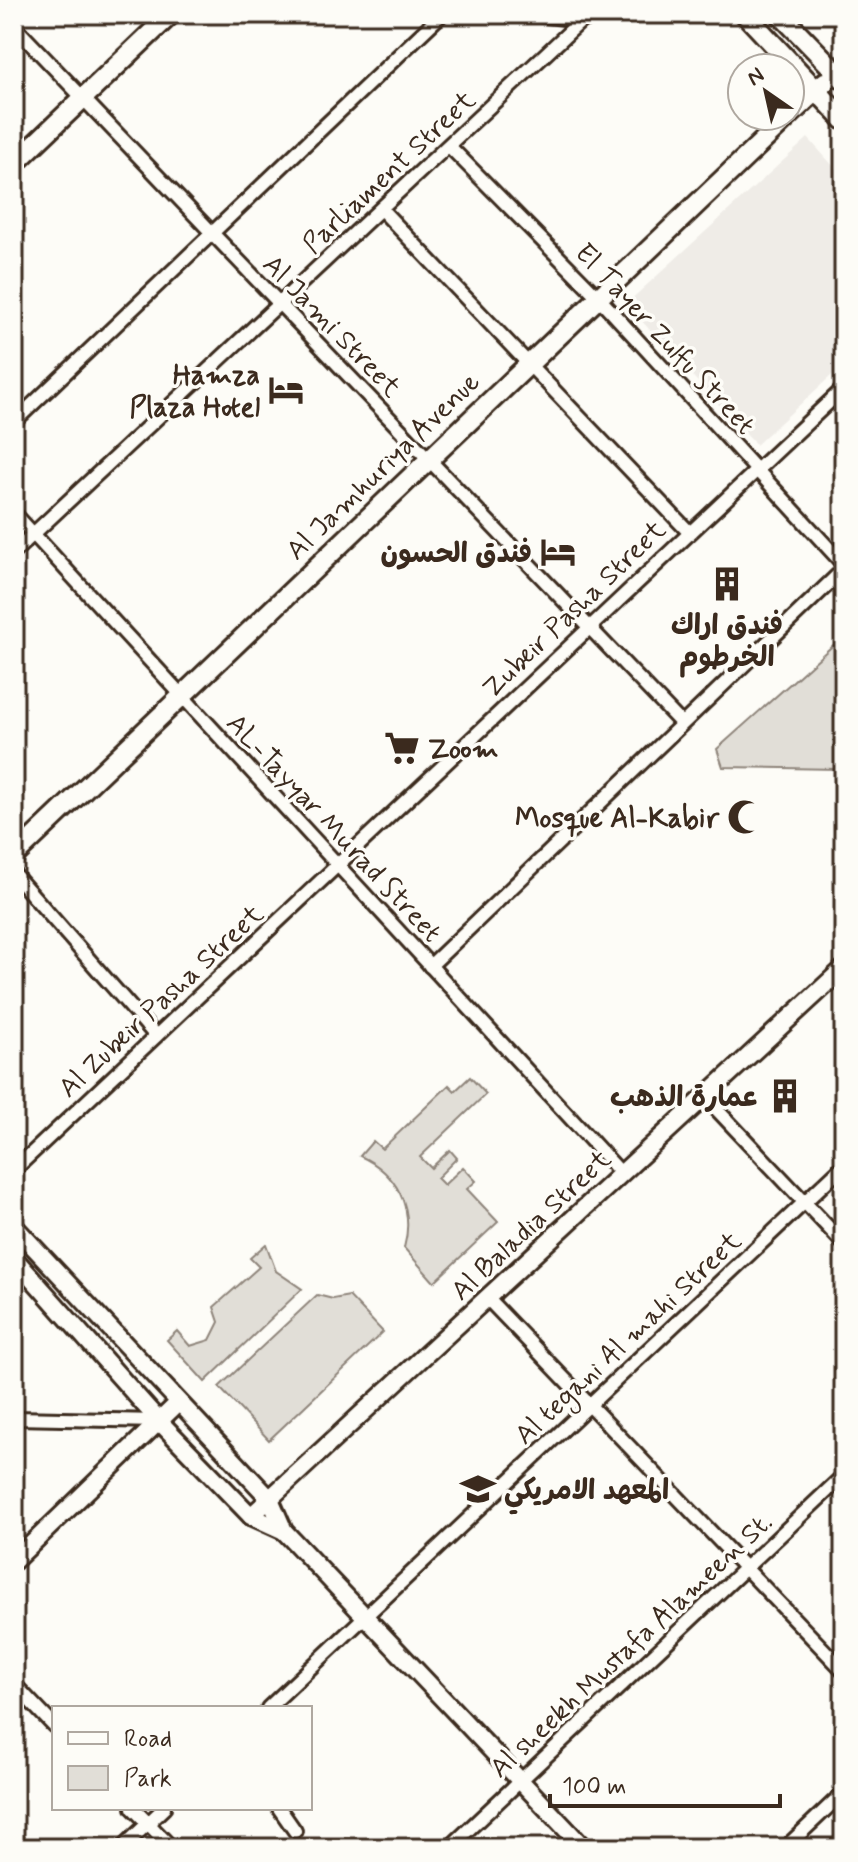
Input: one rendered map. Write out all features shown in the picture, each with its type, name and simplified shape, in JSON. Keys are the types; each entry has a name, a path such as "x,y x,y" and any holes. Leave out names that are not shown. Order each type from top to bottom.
{"main road":[{"path":"14,164 171,14"},
{"path":"745,14 844,120"},
{"path":"780,14 841,71"},
{"name":"Al Jamhuriya Avenue","path":"806,101 841,71"},
{"name":"Al Jamhuriya Avenue","path":"14,856 773,132"}],"street":[{"path":"14,422 442,14"},
{"path":"530,14 582,20 611,14"},
{"name":"Parliament Street","path":"14,552 582,20"},
{"name":"Al Jami Street","path":"14,26 427,461 590,624 681,723"},
{"name":"El Tayer Zulfu Street","path":"449,146 598,297 844,567"},
{"path":"381,209 688,531"},
{"name":"Zubeir Pasha Street","path":"340,866 688,531 844,388"},
{"name":"AL-Tayyar Murad Street","path":"14,513 621,1173"},
{"path":"430,966 844,567"},
{"name":"Al Zubeir Pasha Street","path":"14,1170 340,866"},
{"path":"14,874 156,1036"},
{"name":"Al Baladia Street","path":"251,1516 844,968"},
{"path":"705,1097 844,1244"},
{"name":"Al tegani Al mahi Street","path":"270,1706 844,1165"},
{"path":"14,1226 270,1499 284,1531 584,1848"},
{"path":"14,1258 159,1421 251,1516 284,1531"},
{"path":"58,1305 74,1290"},
{"path":"488,1299 844,1671"},
{"path":"14,1561 178,1403"},
{"path":"14,1418 159,1421"},
{"name":"Al sheekh Mustafa Alameen St.","path":"449,1848 844,1475"},
{"path":"14,1684 52,1724"},
{"path":"785,1848 844,1792"},
{"path":"135,1810 172,1848"},
{"path":"122,1848 162,1810"},
{"path":"280,1810 295,1831"}],"shaded area":[{"path":"808,138 844,178 844,364 756,445 626,304"}],"green space":[{"path":"839,640 844,646 844,765 839,769 723,767 717,749"},
{"path":"470,1077 486,1094 420,1157 431,1168 450,1150 457,1158 437,1178 444,1185 463,1167 476,1181 467,1189 498,1222 434,1282 404,1248 407,1219 400,1193 384,1172 360,1156 373,1141 382,1149 449,1085 455,1091"},
{"path":"266,1244 276,1271 302,1289 205,1382 167,1340 177,1331 190,1346 210,1340 219,1322 214,1307 259,1267 250,1258"},
{"path":"317,1295 333,1299 349,1296 383,1332 269,1440 219,1387"}],"place":[{"name":"Hamza Plaza Hotel","path":"286,390"},
{"name":"فندق الحسون","path":"558,552"},
{"name":"فندق اراك الخرطوم","path":"727,584"},
{"name":"Zoom","path":"402,748"},
{"name":"Mosque Al-Kabir","path":"745,817"},
{"name":"عمارة الذهب","path":"785,1096"},
{"name":"المعهد الامريكي","path":"478,1489"}]}
